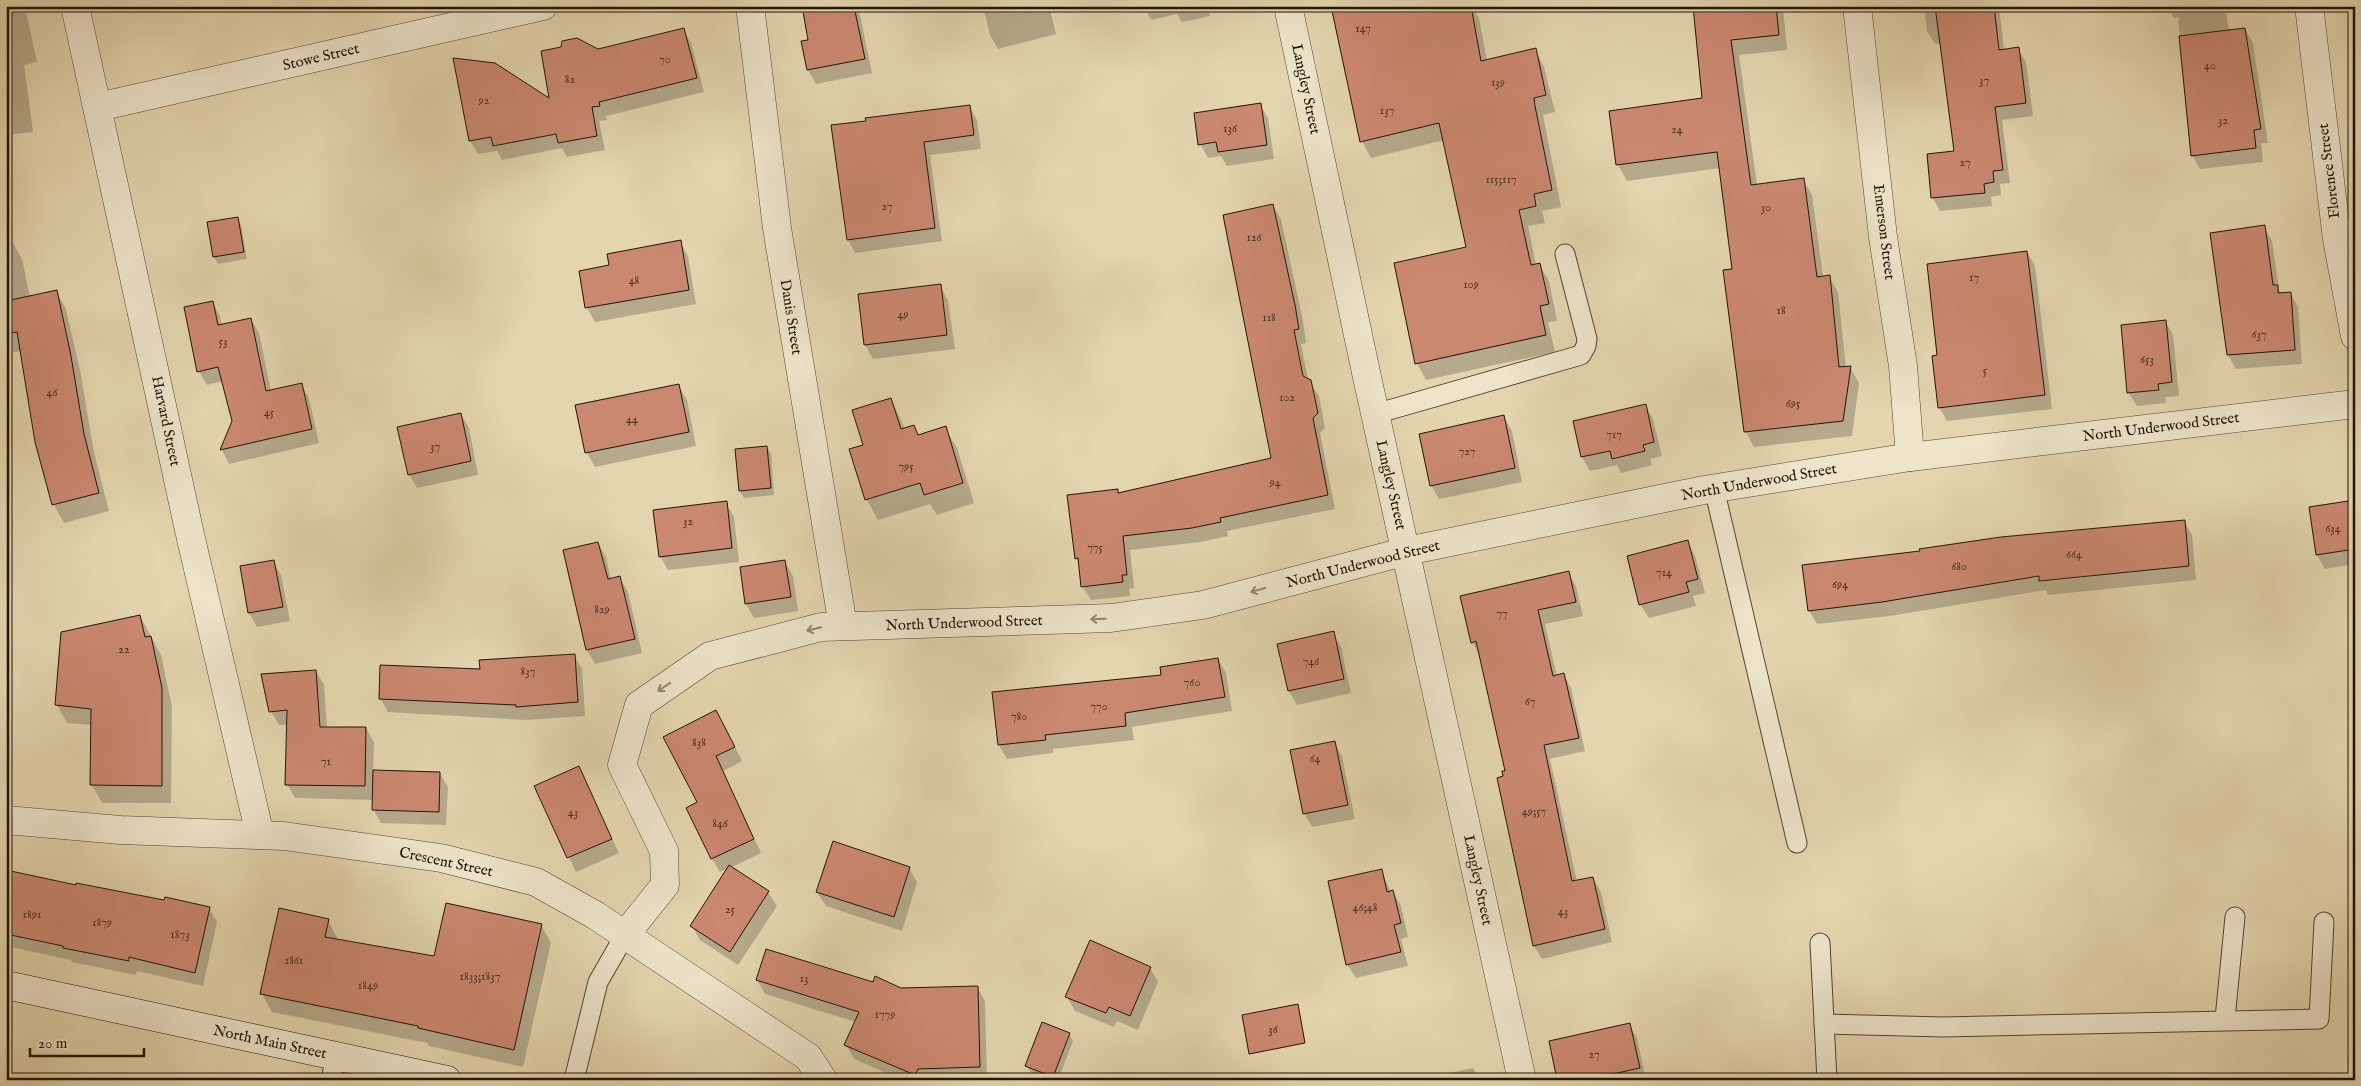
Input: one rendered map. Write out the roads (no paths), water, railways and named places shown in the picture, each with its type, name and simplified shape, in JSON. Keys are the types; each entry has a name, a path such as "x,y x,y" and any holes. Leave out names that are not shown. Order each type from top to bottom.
{"street":[{"name":"Harvard Street","path":"75,6 189,530 260,835"},
{"name":"Stowe Street","path":"98,107 543,6"},
{"name":"Danis Street","path":"750,6 777,228 843,626"},
{"name":"Langley Street","path":"1288,6 1375,414 1407,551 1522,1080"},
{"name":"Emerson Street","path":"1857,6 1883,237 1903,366 1910,457"},
{"name":"Florence Street","path":"2309,6 2337,239 2355,336"},
{"name":"North Underwood Street","path":"625,935 665,886 664,850 622,765 639,705 710,656 821,626 1111,618 1203,605 1407,551 1714,488 1910,457 2355,404"},
{"name":"Crescent Street","path":"6,820 120,830 284,836 441,858 536,882 595,915 808,1057 823,1080"},
{"name":"North Main Street","path":"6,985 333,1068 447,1080"}],"lane":[{"path":"1375,414 1581,355 1586,346 1587,339 1565,254"},
{"path":"1714,488 1797,843"},
{"path":"2226,1019 2235,917"},
{"path":"1824,1024 1943,1027 2226,1019 2319,1019 2324,922"},
{"path":"574,1080 598,982 625,935"},
{"path":"1820,943 1827,1080"}]}
